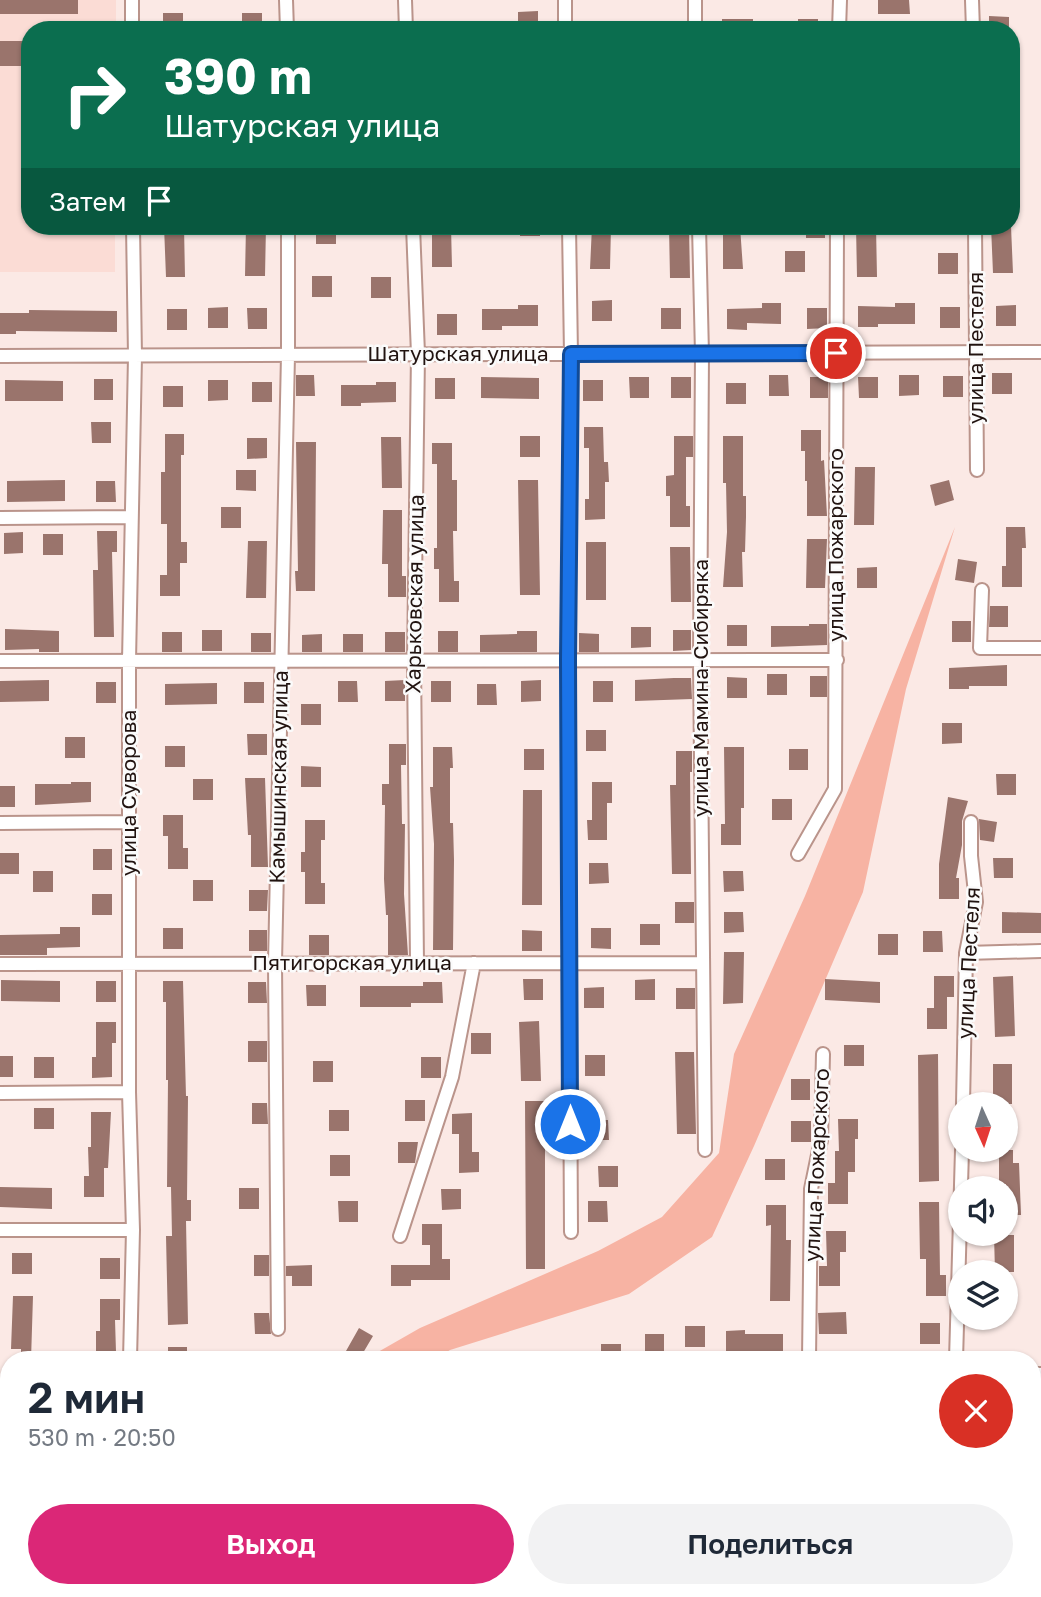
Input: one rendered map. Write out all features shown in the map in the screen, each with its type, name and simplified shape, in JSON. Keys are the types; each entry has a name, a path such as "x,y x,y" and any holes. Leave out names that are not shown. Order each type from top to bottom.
{"street":[{"path":"132,0 132,21"},
{"path":"286,0 286,21"},
{"path":"405,0 406,21"},
{"path":"565,0 565,21"},
{"path":"695,0 695,21"},
{"path":"839,21 840,0"},
{"path":"972,0 973,21"},
{"name":"улица Суворова","path":"130,1351 133,1230 128,963 129,661 135,355 134,235"},
{"name":"Камышинская улица","path":"278,1329 275,963 288,355 288,235"},
{"name":"Харьковская улица","path":"413,235 418,354 414,661 417,963"},
{"path":"569,235 571,1232"},
{"name":"улица Мамина-Сибиряка","path":"699,235 705,1150"},
{"name":"улица Пожарского","path":"798,854 835,789 837,235"},
{"name":"улица Пестеля","path":"975,235 977,470"},
{"name":"Шатурская улица","path":"0,356 1041,352"},
{"path":"0,518 130,517"},
{"path":"982,590 981,648 1041,648"},
{"path":"0,661 837,660"},
{"path":"0,823 129,822"},
{"name":"улица Пестеля","path":"963,1092 967,953 976,902 971,856 971,822"},
{"path":"967,953 1041,951"},
{"path":"400,1236 452,1077 474,963"},
{"name":"Пятигорская улица","path":"0,964 703,963"},
{"name":"улица Пожарского","path":"809,1351 811,1189 821,1140 824,1054"},
{"path":"0,1093 129,1092"},
{"path":"956,1351 962,1162"},
{"path":"0,1230 133,1230"}],"shaded area":[{"path":"0,0 116,0 116,21 21,21 21,235 115,235 115,272 0,272"},
{"path":"955,527 906,689 863,892 712,1237 629,1294 448,1351 380,1351 420,1328 598,1251 662,1217 719,1153 734,1054 805,896"}],"building":[{"path":"0,0 78,0 78,14 0,14"},
{"path":"878,0 909,0 910,14 878,14"},
{"path":"538,11 538,21 518,21 518,12"},
{"path":"163,13 183,13 183,21 163,21"},
{"path":"242,13 262,13 262,21 242,21"},
{"path":"989,16 1009,17 1009,21 989,21"},
{"path":"722,19 753,19 753,21"},
{"path":"798,19 818,19 818,21"},
{"path":"0,41 21,41 21,66 0,66"},
{"path":"164,235 184,235 185,277 166,277"},
{"path":"246,235 266,235 265,276 245,276"},
{"path":"316,235 336,235 336,244 316,244"},
{"path":"432,235 451,235 452,267 432,267"},
{"path":"592,235 611,235 610,269 590,269"},
{"path":"669,235 689,235 690,278 670,278"},
{"path":"723,235 741,235 743,269 723,269"},
{"path":"806,235 825,235 825,238 806,238"},
{"path":"856,235 876,235 877,277 857,277"},
{"path":"991,235 1011,235 1013,273 993,273"},
{"path":"785,251 805,251 805,272 785,272"},
{"path":"938,253 958,253 958,274 938,274"},
{"path":"312,276 332,276 332,297 312,297"},
{"path":"371,277 391,277 391,298 371,298"},
{"path":"612,300 612,321 592,321 592,301"},
{"path":"762,303 781,303 781,324 747,323 747,330 727,329 727,309 762,308"},
{"path":"895,303 915,303 915,324 858,327 858,306 895,307"},
{"path":"518,305 538,305 538,326 502,326 502,330 482,330 482,309 518,309"},
{"path":"1016,305 1016,326 996,326 996,306"},
{"path":"228,307 228,328 208,328 208,308"},
{"path":"940,307 960,307 960,328 940,328"},
{"path":"247,308 267,308 267,329 248,329"},
{"path":"661,308 681,308 681,329 661,329"},
{"path":"807,308 827,308 827,328 807,329"},
{"path":"167,309 187,309 187,330 167,330"},
{"path":"29,310 117,311 117,332 16,331 16,334 0,334 0,313 29,313"},
{"path":"437,314 457,314 457,335 437,335"},
{"path":"992,373 1012,373 1012,394 992,394"},
{"path":"296,375 314,375 315,396 296,396"},
{"path":"769,375 788,375 789,396 769,396"},
{"path":"899,375 919,375 919,395 899,396"},
{"path":"943,376 963,376 963,397 943,397"},
{"path":"481,377 539,378 539,399 481,398"},
{"path":"629,377 649,377 649,398 630,398"},
{"path":"671,377 691,377 691,398 671,398"},
{"path":"810,377 828,377 828,398 810,398"},
{"path":"858,377 878,377 878,398 859,398"},
{"path":"435,378 455,378 455,399 435,399"},
{"path":"94,379 113,379 113,400 94,400"},
{"path":"5,380 63,381 63,401 5,401"},
{"path":"208,380 228,380 228,400 208,401"},
{"path":"583,380 603,380 603,401 583,401"},
{"path":"252,382 272,382 272,402 252,402"},
{"path":"376,382 396,382 396,402 341,406 341,385 376,385"},
{"path":"726,383 746,383 746,404 726,404"},
{"path":"163,386 183,386 183,407 163,407"},
{"path":"91,422 111,422 111,443 92,443"},
{"path":"584,427 603,427 604,462 608,462 609,482 605,482 605,519 585,520 585,499 589,499 589,448 584,448"},
{"path":"801,430 821,430 821,461 824,460 827,516 807,516 805,451 801,451"},
{"path":"165,434 184,434 184,455 181,455 181,542 187,542 187,563 180,563 180,596 160,596 160,575 167,575 167,524 161,524 161,472 165,472"},
{"path":"520,436 540,436 540,457 520,457"},
{"path":"674,436 693,436 693,457 686,457 686,506 690,506 690,527 670,527 670,496 666,496 666,476 674,475"},
{"path":"723,436 743,436 743,496 746,496 746,517 745,552 742,552 743,587 723,587 727,532"},
{"path":"381,437 401,437 402,488 382,488"},
{"path":"247,438 267,438 267,458 247,459"},
{"path":"296,442 316,442 315,591 296,591"},
{"path":"432,443 452,443 452,480 457,480 457,531 453,531 454,581 459,581 459,602 439,602 439,569 434,569 434,548 437,548 437,464 432,464"},
{"path":"855,467 875,467 874,525 854,525"},
{"path":"236,470 256,470 256,491 236,490"},
{"path":"65,480 65,501 7,502 7,481"},
{"path":"518,480 538,480 540,595 520,595"},
{"path":"949,480 954,500 935,506 930,485"},
{"path":"96,481 115,481 116,502 96,502"},
{"path":"221,507 241,507 241,528 221,528"},
{"path":"383,510 402,510 402,576 406,576 406,597 388,597 388,564 382,564"},
{"path":"1006,527 1025,527 1022,587 1002,587 1002,566 1006,566"},
{"path":"97,531 117,531 117,552 112,552 114,637 94,637 93,570 98,570"},
{"path":"23,532 23,553 4,554 4,533"},
{"path":"43,534 63,534 63,555 43,555"},
{"path":"807,539 827,539 825,588 806,588"},
{"path":"248,541 267,541 266,598 246,598"},
{"path":"586,542 606,542 606,600 586,600"},
{"path":"670,547 690,547 691,602 671,602"},
{"path":"958,559 977,562 974,583 955,580"},
{"path":"877,567 877,588 857,588 857,568"},
{"path":"990,606 1008,606 1008,627 989,627"},
{"path":"952,621 971,621 971,642 952,642"},
{"path":"827,624 827,645 771,647 771,626"},
{"path":"727,625 747,625 747,646 727,646"},
{"path":"631,627 651,627 651,647 631,648"},
{"path":"5,629 59,631 59,652 39,652 39,649 5,650"},
{"path":"202,630 222,630 222,651 202,651"},
{"path":"673,630 691,630 691,650 673,651"},
{"path":"438,631 458,631 458,652 438,652"},
{"path":"517,631 537,631 537,652 480,652 480,635 517,634"},
{"path":"162,632 182,632 182,652 162,652"},
{"path":"385,632 405,632 405,652 385,652"},
{"path":"251,633 271,633 271,652 251,652"},
{"path":"579,633 599,634 599,652 579,652"},
{"path":"322,634 322,652 302,652 302,635"},
{"path":"343,634 363,634 363,652 343,652"},
{"path":"1007,665 1007,686 949,689 949,668"},
{"path":"767,674 787,674 787,695 767,695"},
{"path":"810,676 827,676 827,697 810,697"},
{"path":"727,677 747,678 747,698 727,698"},
{"path":"691,678 692,699 635,701 635,680"},
{"path":"49,680 49,701 0,702 0,681"},
{"path":"405,680 405,701 385,701 385,681"},
{"path":"541,680 541,701 521,702 521,681"},
{"path":"338,681 357,681 358,702 338,702"},
{"path":"431,681 451,681 451,702 431,702"},
{"path":"593,681 613,681 613,702 593,702"},
{"path":"96,682 116,682 116,703 96,703"},
{"path":"244,682 264,682 264,703 244,703"},
{"path":"217,683 217,704 165,705 165,684"},
{"path":"477,684 496,684 497,705 477,705"},
{"path":"301,704 321,704 321,725 301,725"},
{"path":"942,723 962,723 962,743 942,744"},
{"path":"586,730 606,730 606,751 586,751"},
{"path":"247,734 267,734 267,755 248,755"},
{"path":"65,737 85,737 85,758 65,758"},
{"path":"389,744 406,744 406,765 401,765 408,955 388,955 388,915 384,879 385,805 382,805 382,784 389,784"},
{"path":"165,746 185,746 185,767 165,767"},
{"path":"433,747 452,747 450,823 453,823 454,860 453,950 433,950 434,844 430,787 433,787"},
{"path":"724,747 744,747 741,845 721,845 721,824 725,824"},
{"path":"524,749 544,749 544,770 524,770"},
{"path":"789,749 808,749 808,770 789,770"},
{"path":"676,751 692,751 691,874 672,874 670,785 676,785"},
{"path":"301,766 321,767 321,787 301,787"},
{"path":"996,774 1016,774 1016,795 997,795"},
{"path":"245,778 265,778 268,867 251,867 251,835 248,835"},
{"path":"193,779 213,779 213,800 193,800"},
{"path":"91,782 91,802 35,805 35,784"},
{"path":"592,782 612,782 612,803 607,803 607,840 588,840 587,820 592,820"},
{"path":"0,786 15,786 15,807 0,807"},
{"path":"523,790 542,790 542,905 522,905"},
{"path":"948,797 968,801 962,821 962,845 956,878 959,878 959,899 939,899 939,864"},
{"path":"772,799 792,799 792,820 772,820"},
{"path":"163,815 183,815 183,848 188,848 188,869 168,869 168,836 163,836"},
{"path":"979,819 997,822 994,842 980,840"},
{"path":"305,820 325,820 325,840 321,840 321,883 325,883 325,904 305,904 305,872 301,872 301,852 305,852"},
{"path":"93,849 112,849 112,870 93,870"},
{"path":"0,853 19,853 19,874 0,874"},
{"path":"993,858 1013,858 1013,878 994,878"},
{"path":"589,863 608,863 609,883 589,884"},
{"path":"33,871 53,871 53,892 33,892"},
{"path":"723,871 743,871 744,891 724,892"},
{"path":"193,880 213,880 213,901 193,901"},
{"path":"249,890 268,890 267,911 249,911"},
{"path":"92,894 112,894 112,915 92,915"},
{"path":"675,902 694,902 694,923 675,923"},
{"path":"724,912 743,912 744,932 724,933"},
{"path":"1002,912 1041,913 1041,933 1002,933"},
{"path":"640,924 660,924 660,945 640,945"},
{"path":"60,927 80,927 80,947 47,948 47,955 0,955 0,935 60,934"},
{"path":"163,928 183,928 183,949 163,949"},
{"path":"591,928 611,928 611,949 591,948"},
{"path":"249,930 267,930 267,951 249,951"},
{"path":"522,930 542,931 542,951 522,951"},
{"path":"923,931 942,931 943,952 923,952"},
{"path":"878,934 898,934 898,955 878,955"},
{"path":"309,935 329,935 329,955 309,955"},
{"path":"724,952 744,952 743,1003 723,1004"},
{"path":"934,976 954,976 954,997 947,997 947,1029 927,1029 927,1008 934,1008"},
{"path":"1013,976 1015,1036 995,1037 993,977"},
{"path":"523,979 543,979 543,1000 524,1000"},
{"path":"655,979 655,1000 635,1000 635,980"},
{"path":"825,979 880,982 880,1003 825,1000"},
{"path":"1,980 60,981 60,1002 1,1001"},
{"path":"96,981 116,981 116,1002 96,1002"},
{"path":"163,981 183,981 188,1096 187,1200 191,1200 191,1221 186,1221 188,1324 168,1325 166,1236 172,1236 171,1187 167,1187 168,1080"},
{"path":"248,982 266,982 267,1003 248,1003"},
{"path":"423,982 442,982 443,1003 411,1003 411,1007 360,1007 360,986 423,986"},
{"path":"306,985 326,985 326,1006 307,1006"},
{"path":"604,987 604,1008 584,1008 584,988"},
{"path":"676,988 695,988 695,1009 676,1009"},
{"path":"539,1021 541,1081 521,1081 519,1022"},
{"path":"96,1022 116,1022 116,1043 112,1043 112,1077 92,1078 92,1057 96,1057"},
{"path":"471,1033 491,1033 491,1054 471,1054"},
{"path":"248,1041 267,1041 267,1062 248,1062"},
{"path":"844,1045 864,1045 864,1066 844,1066"},
{"path":"675,1052 694,1052 696,1134 677,1134"},
{"path":"938,1054 939,1181 919,1182 918,1055"},
{"path":"585,1055 605,1055 605,1076 585,1076"},
{"path":"0,1056 13,1056 13,1077 0,1077"},
{"path":"34,1057 54,1057 54,1078 34,1078"},
{"path":"421,1057 441,1057 441,1078 421,1078"},
{"path":"313,1061 333,1061 333,1082 313,1082"},
{"path":"993,1064 1012,1064 1012,1092 993,1092"},
{"path":"791,1079 810,1079 810,1100 791,1100"},
{"path":"405,1100 425,1100 425,1121 405,1121"},
{"path":"525,1101 545,1101 545,1269 526,1269"},
{"path":"252,1103 267,1103 268,1124 252,1124"},
{"path":"34,1108 54,1108 54,1129 34,1129"},
{"path":"329,1110 349,1110 349,1131 329,1131"},
{"path":"91,1112 111,1112 108,1168 104,1168 104,1197 84,1197 84,1176 89,1176"},
{"path":"472,1113 472,1152 479,1152 479,1172 459,1173 459,1134 452,1134 452,1114"},
{"path":"838,1119 858,1119 855,1172 848,1172 848,1204 828,1204 828,1183 835,1183 835,1151 839,1151"},
{"path":"589,1120 608,1120 609,1140 589,1140"},
{"path":"791,1121 811,1121 811,1142 791,1142"},
{"path":"398,1142 418,1142 415,1163 398,1163"},
{"path":"330,1155 350,1155 350,1176 330,1176"},
{"path":"765,1159 785,1159 785,1180 765,1180"},
{"path":"999,1162 1019,1163 1021,1215 1018,1215 1018,1176 999,1176"},
{"path":"598,1166 618,1166 618,1187 599,1187"},
{"path":"0,1187 52,1188 52,1209 0,1207"},
{"path":"239,1188 259,1188 259,1209 239,1209"},
{"path":"441,1189 461,1189 461,1209 442,1210"},
{"path":"338,1201 358,1201 358,1222 339,1222"},
{"path":"588,1201 607,1201 608,1222 588,1222"},
{"path":"919,1202 939,1202 940,1275 946,1275 946,1296 926,1296 926,1259 920,1259"},
{"path":"766,1205 786,1205 786,1240 791,1240 790,1301 770,1301 771,1225 766,1226"},
{"path":"422,1224 442,1224 442,1259 450,1259 450,1280 411,1280 411,1286 391,1286 391,1265 430,1265 430,1245 422,1245"},
{"path":"826,1231 846,1231 846,1252 840,1252 840,1286 819,1286 819,1266 827,1266"},
{"path":"994,1246 1014,1246 1014,1260 995,1260"},
{"path":"12,1253 32,1253 32,1274 12,1274"},
{"path":"254,1255 269,1255 269,1276 254,1276"},
{"path":"100,1258 120,1258 120,1279 100,1279"},
{"path":"312,1265 312,1286 292,1286 292,1276 286,1276 286,1266"},
{"path":"13,1296 33,1296 31,1351 11,1349"},
{"path":"100,1299 120,1299 120,1320 115,1320 116,1351 96,1351 96,1331 100,1331"},
{"path":"846,1312 847,1334 819,1334 818,1313"},
{"path":"254,1313 269,1313 271,1334 255,1334"},
{"path":"920,1323 940,1323 940,1344 920,1344"},
{"path":"685,1326 705,1326 705,1347 685,1347"},
{"path":"359,1328 373,1336 364,1351 346,1351"},
{"path":"726,1331 783,1334 783,1351 726,1351"},
{"path":"645,1334 664,1334 664,1351 645,1351"},
{"path":"601,1344 621,1344 621,1351 601,1351"},
{"path":"168,1347 187,1347 187,1351 168,1351"}],"route":[{"path":"570,1124 568,660 571,354 836,353"}]}
